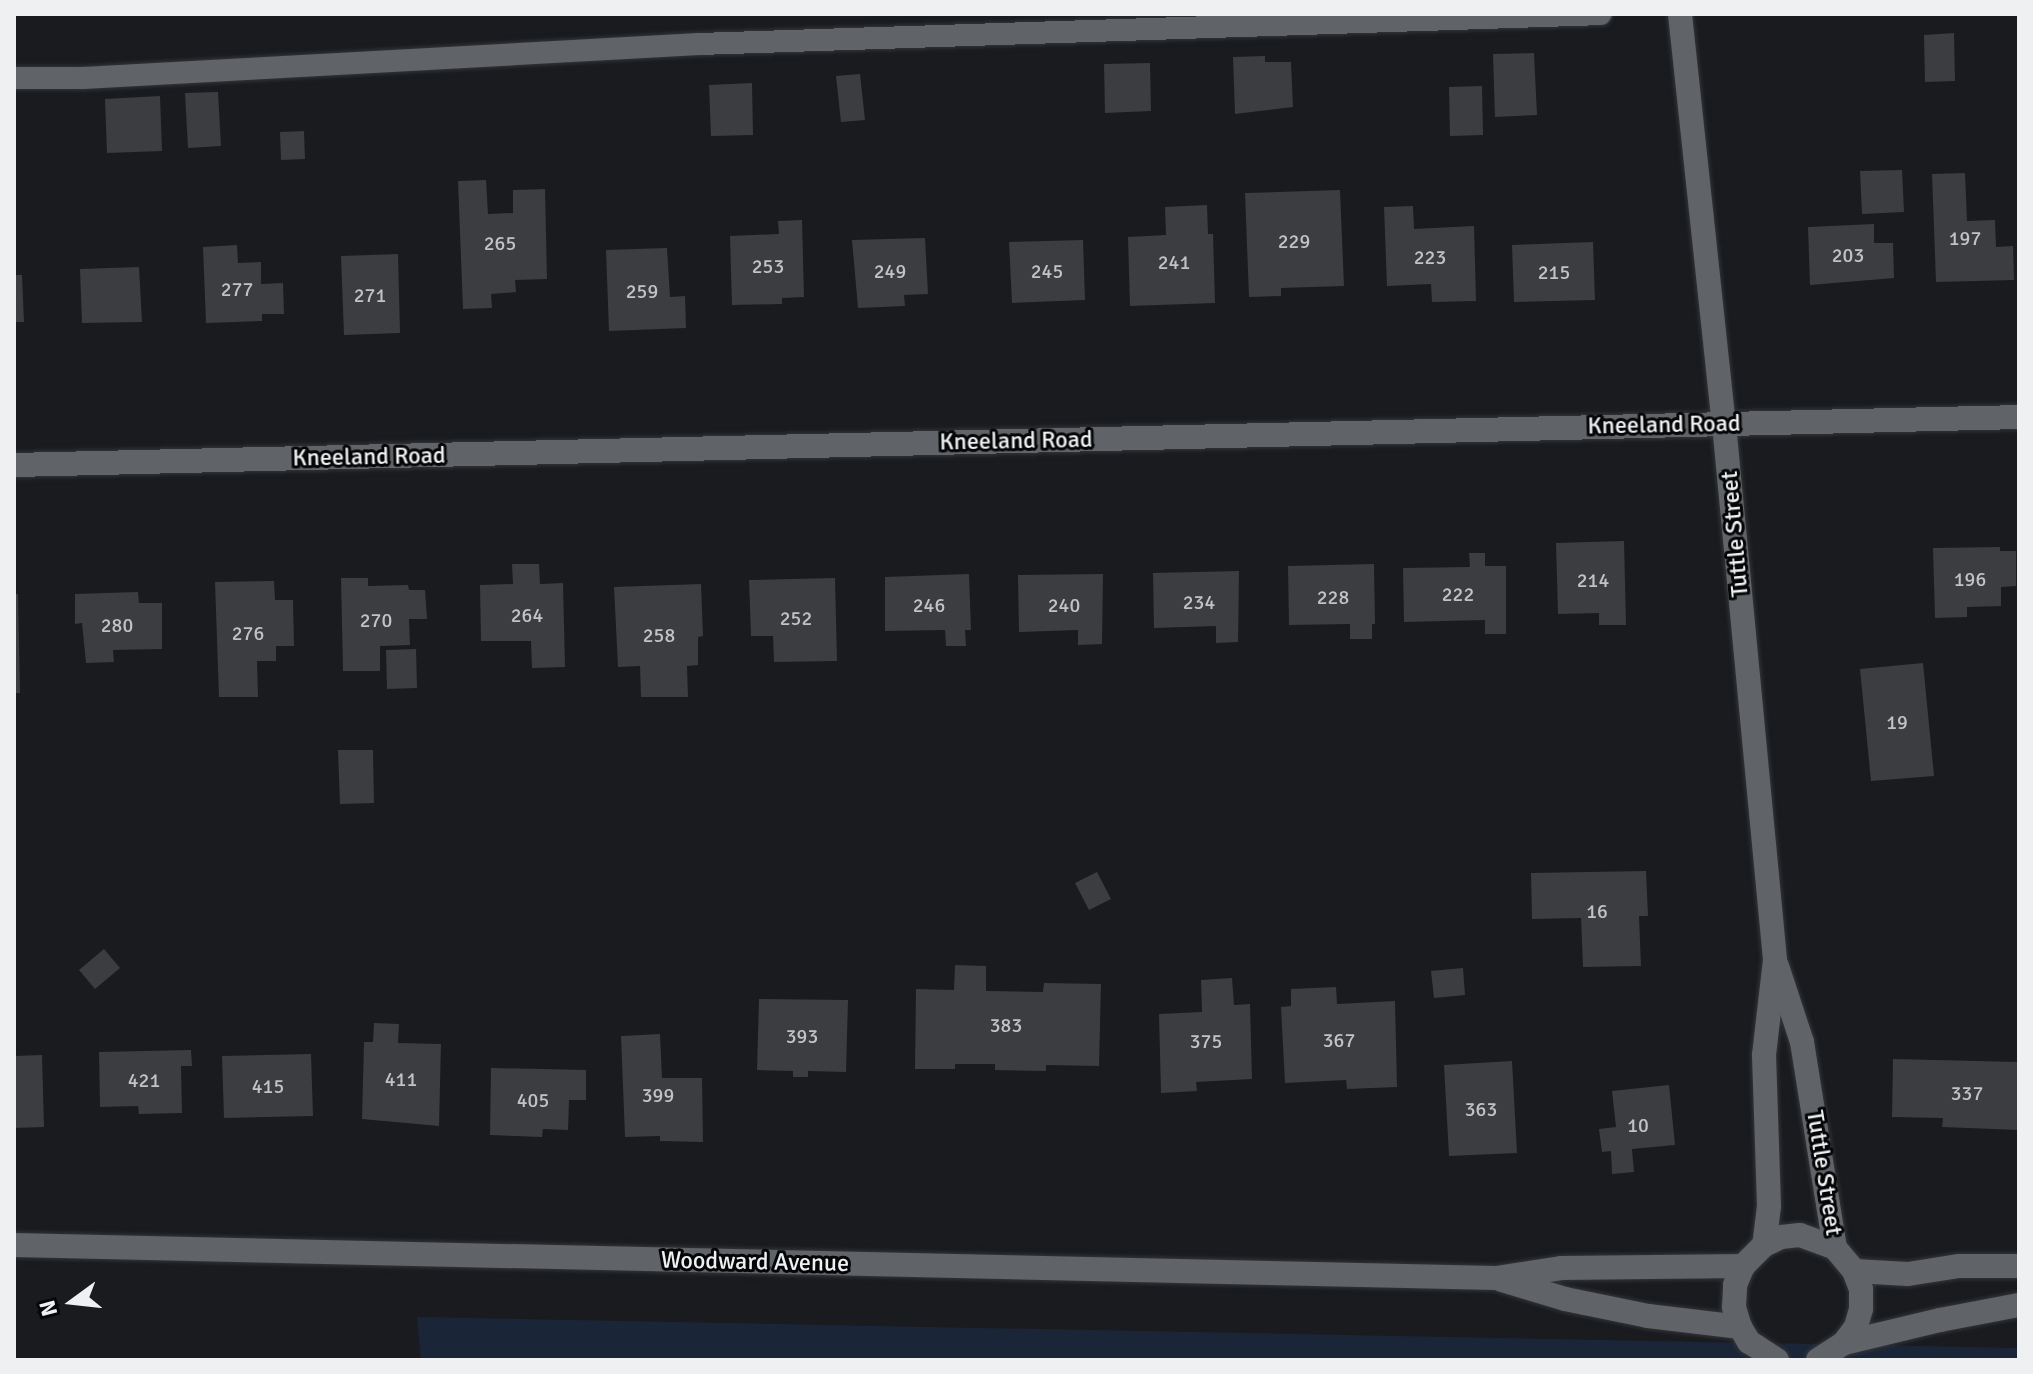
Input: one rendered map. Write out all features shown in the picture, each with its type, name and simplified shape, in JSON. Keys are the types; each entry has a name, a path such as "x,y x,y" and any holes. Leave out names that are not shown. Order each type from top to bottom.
{"street":[{"name":"Tuttle Street","path":"1680,14 1724,424 1775,960 1764,1055 1769,1206 1764,1245"},
{"name":"Kneeland Road","path":"14,465 2019,417"},
{"name":"Tuttle Street","path":"1775,960 1802,1042 1835,1248"},
{"path":"1768,1358 1740,1327 1734,1307 1735,1285 1743,1266 1764,1245 1781,1237 1800,1235 1835,1248 1854,1271 1861,1289 1861,1309 1856,1327 1830,1354"},
{"name":"Woodward Avenue","path":"14,1245 1496,1278 1561,1268 1743,1266"},
{"path":"1854,1271 1908,1274 1959,1266 2019,1266"},
{"name":"Woodward Avenue","path":"1496,1278 1593,1305 1740,1327"},
{"path":"1830,1354 1940,1320 2019,1305"}],"lane":[{"path":"14,78 83,78 699,44 1601,14"}],"shaded area":[{"path":"417,1317 2019,1348 2019,1360 421,1360"}],"building":[{"path":"1954,33 1955,81 1925,82 1924,35"},
{"path":"1534,53 1537,115 1495,117 1493,54"},
{"path":"1265,56 1265,62 1291,62 1293,107 1235,114 1233,57"},
{"path":"1150,63 1151,111 1105,113 1104,64"},
{"path":"860,74 865,120 841,122 836,76"},
{"path":"752,83 753,135 711,136 709,85"},
{"path":"1482,86 1483,135 1450,136 1449,87"},
{"path":"218,92 221,146 188,148 185,93"},
{"path":"160,96 162,151 107,153 105,99"},
{"path":"304,131 305,159 281,160 280,132"},
{"path":"1902,170 1904,212 1862,214 1860,171"},
{"path":"1965,173 1967,221 1995,220 1996,247 2013,246 2014,280 1936,282 1932,174"},
{"path":"486,180 488,214 513,213 513,190 545,189 547,279 515,280 516,292 491,294 492,308 463,309 458,181"},
{"path":"1340,190 1344,286 1281,288 1281,296 1249,297 1245,193"},
{"path":"1207,205 1208,234 1213,234 1215,303 1130,306 1128,237 1166,235 1165,207"},
{"path":"1413,206 1414,229 1474,226 1476,301 1432,302 1431,284 1387,286 1384,207"},
{"path":"802,220 804,297 782,298 782,304 732,305 730,236 779,234 778,221"},
{"path":"1874,224 1874,243 1893,243 1894,278 1810,285 1808,227"},
{"path":"925,238 928,294 904,295 905,306 858,308 852,240"},
{"path":"1083,240 1085,300 1012,303 1009,242"},
{"path":"1593,242 1595,300 1514,302 1512,245"},
{"path":"237,245 238,263 261,262 261,284 283,283 284,314 262,314 262,321 206,323 203,247"},
{"path":"667,248 670,297 685,296 686,328 609,331 606,250"},
{"path":"398,254 400,333 344,335 341,256"},
{"path":"139,267 142,322 82,323 80,269"},
{"path":"14,275 22,275 24,322 14,322"},
{"path":"1624,541 1626,625 1599,625 1599,613 1558,614 1556,543"},
{"path":"2000,547 2000,551 2016,551 2016,586 2001,587 2001,606 1967,607 1967,617 1935,618 1933,548"},
{"path":"1469,553 1485,553 1485,566 1506,566 1506,634 1485,634 1485,620 1404,622 1403,568 1470,567"},
{"path":"512,564 539,564 540,584 563,583 565,667 532,668 531,641 481,641 480,585 513,584"},
{"path":"1374,564 1375,624 1372,624 1372,639 1350,639 1350,624 1289,625 1288,566"},
{"path":"1239,571 1238,642 1216,643 1216,626 1154,628 1153,573"},
{"path":"969,574 971,630 965,630 966,646 946,646 945,630 885,631 885,577"},
{"path":"1103,574 1102,644 1078,645 1078,630 1019,632 1018,575"},
{"path":"341,578 368,578 368,586 408,585 409,590 425,590 427,619 409,619 410,645 380,646 380,671 343,671"},
{"path":"835,578 837,661 774,662 773,636 751,636 749,580"},
{"path":"274,581 275,600 293,600 294,646 276,646 276,661 257,661 258,697 219,697 215,582"},
{"path":"701,584 703,636 698,637 698,665 687,666 688,697 641,697 640,666 618,667 614,587"},
{"path":"138,592 139,603 162,603 162,649 113,650 114,662 86,663 82,623 75,624 75,594"},
{"path":"14,594 18,594 20,693 14,693"},
{"path":"416,649 417,688 387,689 386,650"},
{"path":"1923,663 1934,776 1871,781 1860,669"},
{"path":"338,750 373,750 374,803 340,804"},
{"path":"1646,871 1648,916 1639,916 1641,966 1583,967 1581,918 1532,919 1531,873"},
{"path":"1097,872 1111,899 1089,910 1075,883"},
{"path":"104,949 120,968 95,989 79,970"},
{"path":"955,965 986,966 986,991 1043,992 1044,983 1101,984 1099,1066 1046,1065 1046,1071 995,1070 995,1064 955,1064 955,1069 915,1069 916,989 954,990"},
{"path":"1463,968 1465,995 1434,998 1431,971"},
{"path":"1232,978 1234,1005 1250,1004 1252,1079 1196,1082 1197,1091 1161,1093 1159,1014 1202,1012 1201,980"},
{"path":"1336,987 1337,1004 1395,1001 1397,1087 1347,1089 1346,1080 1285,1083 1281,1007 1291,1006 1291,989"},
{"path":"759,999 848,1000 846,1072 808,1071 808,1077 793,1077 793,1071 757,1070"},
{"path":"374,1023 399,1024 398,1043 441,1044 439,1126 362,1119 364,1042 373,1042"},
{"path":"660,1034 662,1078 702,1078 703,1142 660,1141 660,1136 625,1137 621,1036"},
{"path":"191,1050 192,1066 181,1066 182,1113 139,1114 138,1106 100,1107 99,1052"},
{"path":"311,1054 313,1116 224,1118 222,1056"},
{"path":"42,1055 44,1127 14,1128 14,1056"},
{"path":"1893,1059 2019,1062 2019,1130 1942,1127 1943,1118 1892,1117"},
{"path":"1512,1061 1517,1153 1449,1156 1444,1065"},
{"path":"491,1068 586,1070 586,1100 569,1100 568,1130 543,1129 542,1137 490,1135"},
{"path":"1669,1085 1675,1145 1632,1149 1634,1172 1612,1174 1611,1151 1602,1152 1599,1129 1616,1127 1612,1091"}]}
